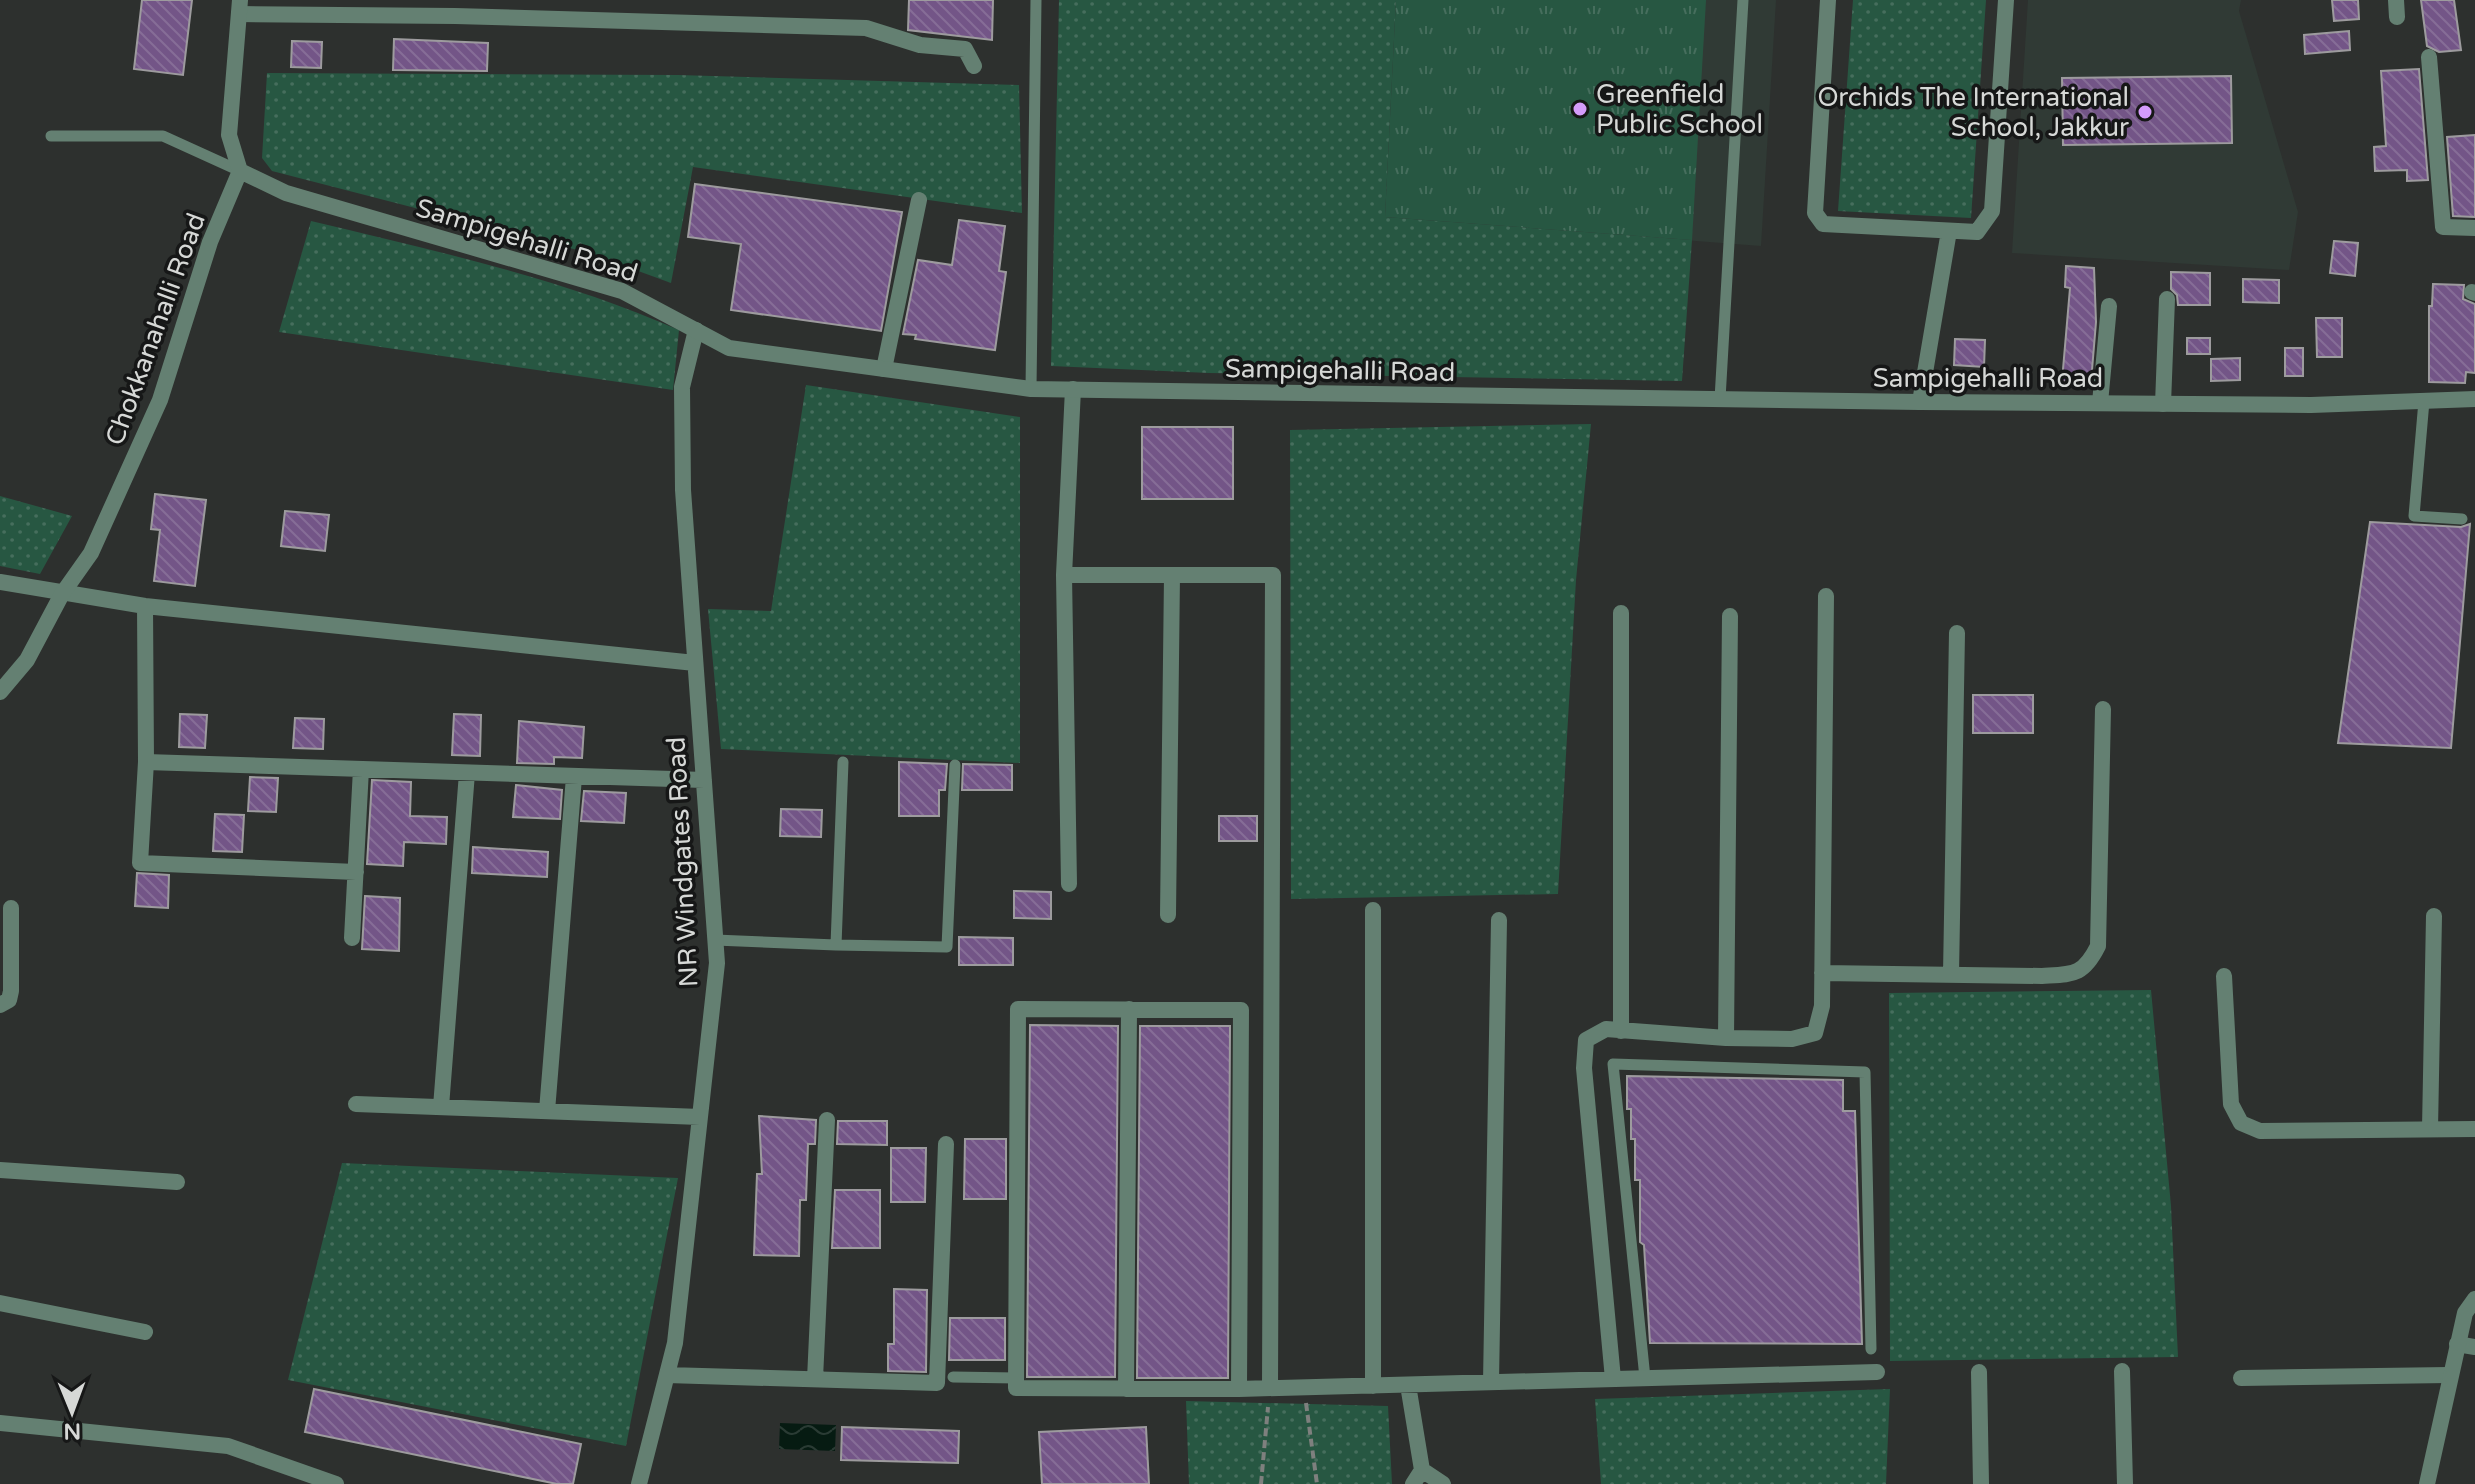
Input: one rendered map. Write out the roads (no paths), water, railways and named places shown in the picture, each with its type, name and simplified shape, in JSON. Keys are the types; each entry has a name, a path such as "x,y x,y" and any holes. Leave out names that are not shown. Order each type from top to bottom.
{"street":[{"path":"1828,0 1815,213 1823,224 1977,232 1992,211 2006,0"},
{"path":"240,171 229,135 239,7 866,28 920,45 965,49 974,66"},
{"path":"2429,57 2443,227 2475,228"},
{"name":"Sampigehalli Road","path":"240,171 286,193 622,291 729,348 1031,389 2163,404 2475,399"},
{"name":"Chokkanahalli Road","path":"0,692 27,660 62,594 91,553 160,400 210,242 240,171"},
{"path":"884,369 919,200"},
{"path":"1920,402 1949,231"},
{"path":"2163,404 2167,299"},
{"path":"2100,403 2109,306"},
{"name":"NR Windgates Road","path":"639,1484 675,1343 717,963 683,490 682,387 696,330"},
{"path":"1069,884 1064,575 1073,389"},
{"path":"1064,575 1273,575 1270,1388"},
{"path":"1168,915 1172,575"},
{"path":"0,582 145,606 695,663"},
{"path":"1613,1379 1584,1068 1586,1040 1606,1029 1726,1038 1792,1039 1815,1033 1822,1006 1826,596"},
{"path":"145,606 146,762 140,863 356,872"},
{"path":"1621,613 1621,1031"},
{"path":"1726,1038 1730,616"},
{"path":"1951,974 1957,633"},
{"path":"1822,973 2042,976 2076,973 2089,964 2098,946 2103,709"},
{"path":"146,762 704,780"},
{"path":"352,938 361,769"},
{"path":"441,1107 467,773"},
{"path":"547,1111 574,777"},
{"path":"0,1005 9,1000 11,991 11,908"},
{"path":"1373,910 1373,1386"},
{"path":"2430,1129 2434,916"},
{"path":"1491,1382 1499,920"},
{"path":"2224,976 2231,1104 2241,1123 2260,1131 2475,1129"},
{"path":"1239,1389 1241,1010 1018,1009 1016,1388 1126,1389 1239,1389 1304,1388 1877,1372"},
{"path":"1126,1389 1129,1009"},
{"path":"356,1104 700,1117"},
{"path":"815,1379 827,1120"},
{"path":"667,1375 937,1383 946,1144"},
{"path":"0,1170 177,1182"},
{"path":"2427,1484 2465,1313 2475,1299"},
{"path":"0,1303 145,1332"},
{"path":"2457,1344 2475,1347"},
{"path":"2122,1371 2125,1484"},
{"path":"1979,1372 1981,1484"},
{"path":"2241,1378 2449,1375"},
{"path":"1408,1385 1417,1477 1443,1484"},
{"path":"0,1423 228,1446 336,1484"}],"lane":[{"path":"1031,389 1036,0"},
{"path":"1720,399 1743,0"},
{"path":"51,136 163,136 240,171"},
{"path":"2424,401 2414,516 2462,519"},
{"path":"836,945 843,762"},
{"path":"715,940 947,947 955,765"},
{"path":"1645,1378 1613,1064 1865,1072 1871,1349"},
{"path":"953,1377 1016,1378"}],"water":[{"path":"780,1423 836,1425 835,1451 779,1449"}],"place":[{"name":"Greenfield Public School","path":"1580,109"},
{"name":"Orchids The International School, Jakkur","path":"2145,112"}]}
